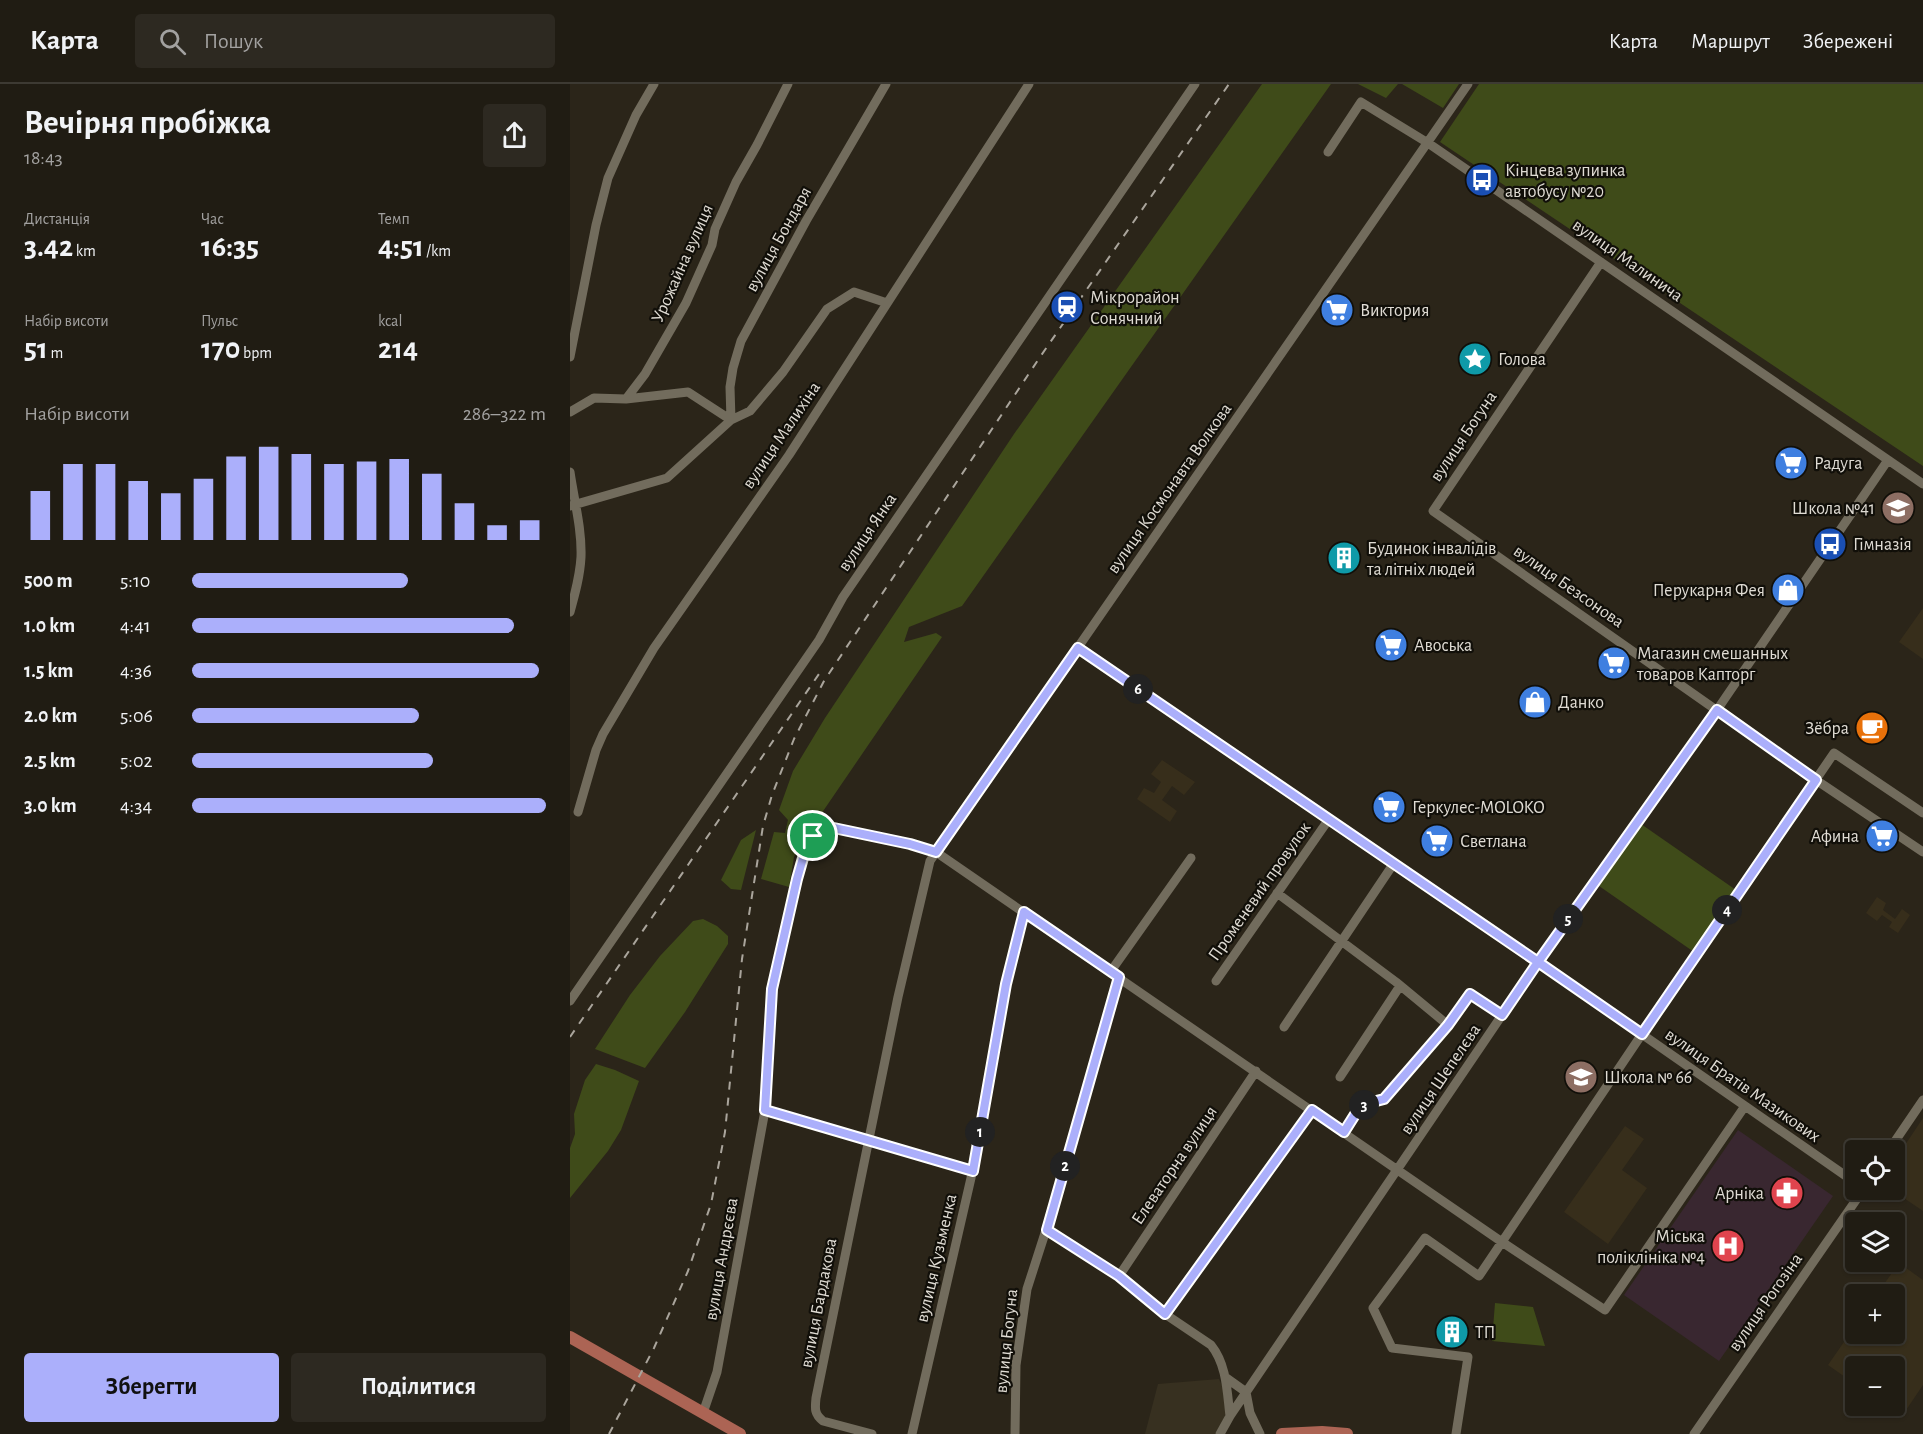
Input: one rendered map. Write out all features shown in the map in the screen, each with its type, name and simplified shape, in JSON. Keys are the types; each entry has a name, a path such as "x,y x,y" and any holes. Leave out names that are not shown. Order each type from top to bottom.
{"main road":[{"path":"570,1337 740,1434"},
{"path":"1282,1434 1322,1432 1347,1434"}],"street":[{"path":"570,357 596,225 608,178 632,123 654,84"},
{"name":"Урожайна вулиця","path":"626,399 645,374 686,303 712,245 715,229 736,182 788,84"},
{"name":"вулиця Бондаря","path":"731,420 730,387 741,342 806,221 886,84"},
{"name":"вулиця Малихіна","path":"578,812 596,750 615,712 654,648 789,455 1029,84"},
{"name":"вулиця Янка","path":"570,1001 819,640 843,597 1195,84"},
{"name":"вулиця Космонавта Волкова","path":"936,852 1468,84"},
{"name":"вулиця Малинича","path":"1328,152 1361,102 1428,143 1923,484"},
{"name":"вулиця Богуна","path":"1433,511 1601,262"},
{"path":"572,506 667,478 731,420 750,411 783,372 827,309 855,292 887,303"},
{"path":"570,412 594,398 626,399 688,392 731,420"},
{"name":"вулиця Шепелєва","path":"1220,1434 1246,1392 1538,962 1717,710 1888,460"},
{"path":"570,472 572,506 580,539 581,555 570,612"},
{"name":"вулиця Безсонова","path":"1433,511 1816,780 1923,852"},
{"name":"вулиця Братів Мазикових","path":"1078,648 1538,962 1845,1175"},
{"path":"1456,1434 1468,1357 1392,1348 1373,1308 1425,1238 1479,1276 1834,753 1923,813"},
{"name":"Променевий провулок","path":"1216,981 1329,819"},
{"name":"вулиця Андрєєва","path":"704,1413 717,1372 765,1110 772,989 803,858 813,836 820,828 829,827 910,844 936,852 1502,1242 1605,1310 1745,1106"},
{"name":"вулиця Бардакова","path":"872,1434 823,1421 817,1416 816,1398 868,1140 930,861 936,852"},
{"name":"вулиця Богуна","path":"1015,1434 1017,1365 1027,1289 1047,1230 1115,974 1191,858"},
{"path":"1284,1028 1394,864"},
{"path":"1277,893 1448,1025"},
{"name":"вулиця Кузьменка","path":"912,1434 973,1171 1006,984 1024,912"},
{"path":"1340,1077 1400,986"},
{"path":"1344,1132 1361,1105 1384,1099 1448,1025 1470,994 1502,1015"},
{"name":"Елеваторна вулиця","path":"1119,1276 1256,1071"},
{"path":"1896,1140 1923,1100"},
{"path":"765,1110 973,1171"},
{"path":"1165,1314 1312,1110"},
{"name":"вулиця Рогозіна","path":"1694,1434 1856,1200"},
{"path":"1047,1230 1119,1276 1165,1314 1211,1345 1216,1351 1225,1377 1230,1416"},
{"path":"1225,1377 1246,1392 1250,1413 1260,1434"}],"shaded area":[{"path":"1923,608 1923,659 1899,642"},
{"path":"1162,760 1195,782 1184,795 1172,786 1162,800 1177,811 1170,822 1137,799 1144,788 1154,793 1161,782 1151,774"},
{"path":"1877,897 1886,903 1883,910 1895,919 1902,909 1910,915 1898,933 1889,927 1892,922 1882,915 1877,921 1866,913"},
{"path":"1923,1118 1923,1211 1905,1199 1905,1145"},
{"path":"1625,1126 1644,1139 1622,1170 1647,1188 1608,1244 1564,1212"},
{"name":"Міська поліклініка №4","path":"1738,1130 1833,1196 1719,1361 1624,1295"},
{"path":"1905,1267 1923,1280 1923,1385 1905,1412 1905,1356 1845,1356 1845,1377 1828,1365 1845,1340 1845,1344 1905,1344 1905,1284 1884,1284 1893,1272 1905,1272"},
{"path":"1219,1379 1231,1405 1215,1434 1145,1434 1158,1384"}],"green space":[{"path":"1262,84 1331,84 962,606 909,627 904,642 936,633 942,637 802,842 794,857 789,887 761,879 774,832 785,833 788,820 779,810 793,771 825,718 1014,434"},
{"path":"1358,84 1398,84 1386,98"},
{"path":"1402,84 1459,84 1443,108"},
{"path":"1479,84 1923,84 1923,466 1440,142"},
{"path":"1641,824 1736,890 1694,952 1599,886"},
{"path":"756,830 741,890 731,889 721,880 741,840"},
{"path":"703,919 717,926 728,936 728,944 685,1012 645,1068 595,1049 630,995 660,956 693,921"},
{"path":"596,1064 639,1081 621,1130 608,1151 570,1198 570,1148 575,1134 574,1114 585,1080"},
{"path":"1495,1303 1533,1307 1545,1346 1492,1341"}],"railway":[{"path":"609,1434 654,1348 688,1271 711,1204 725,1132 742,959 763,826 772,795 794,739 824,681 1040,357 1229,84"},
{"path":"570,1037 821,671"}],"place":[{"name":"Кінцева зупинка автобусу №20","path":"1482,180"},
{"name":"Мікрорайон Сонячний","path":"1067,307"},
{"name":"Виктория","path":"1337,310"},
{"name":"Голова","path":"1475,359"},
{"name":"Радуга","path":"1791,463"},
{"name":"Школа №41","path":"1898,508"},
{"name":"Гімназія","path":"1830,544"},
{"name":"Будинок інвалідів та літніх людей","path":"1344,558"},
{"name":"Перукарня Фея","path":"1788,590"},
{"name":"Авоська","path":"1391,645"},
{"name":"Магазин смешанных товаров Капторг","path":"1614,663"},
{"name":"Данко","path":"1535,702"},
{"name":"Зёбра","path":"1872,728"},
{"name":"Геркулес-MOLOKO","path":"1389,807"},
{"name":"Афина","path":"1882,836"},
{"name":"Светлана","path":"1437,841"},
{"name":"Школа № 66","path":"1581,1077"},
{"name":"Арніка","path":"1787,1193"},
{"name":"Міська поліклініка №4","path":"1728,1246"},
{"name":"ТП","path":"1452,1332"}],"route":[{"path":"813,836 797,879 772,989 765,1110 973,1171 1006,984 1024,912 1119,977 1047,1230 1119,1276 1165,1314 1312,1110 1344,1132 1361,1105 1384,1099 1448,1025 1470,994 1502,1015 1538,962 1642,1034 1816,780 1717,710 1538,962 1078,648 936,852 910,844 829,827 820,828 813,836"}]}
